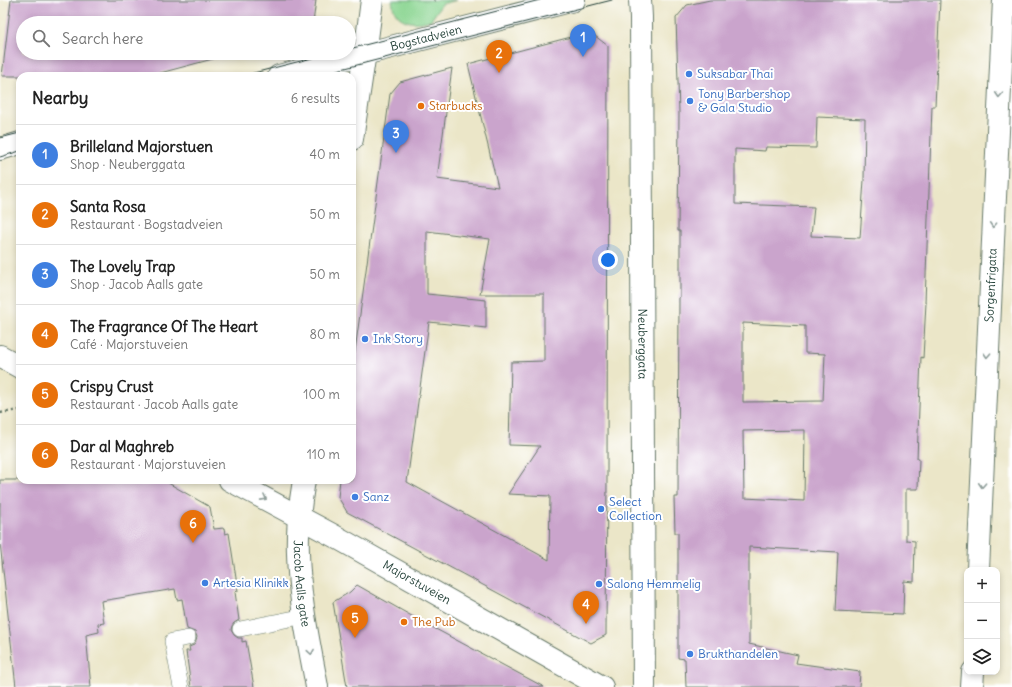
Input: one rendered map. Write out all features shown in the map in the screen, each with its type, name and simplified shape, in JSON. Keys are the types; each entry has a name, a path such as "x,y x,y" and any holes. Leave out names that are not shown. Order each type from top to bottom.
{"street":[{"path":"356,111 372,0"},
{"name":"Bogstadveien","path":"356,56 574,0"},
{"name":"Neuberggata","path":"640,0 644,687"},
{"name":"Sorgenfrigata","path":"978,567 1004,0"},
{"name":"Bogstadveien","path":"294,72 341,60"},
{"path":"0,148 16,144"},
{"path":"0,356 16,365"},
{"name":"Majorstuveien","path":"238,484 299,516 602,687"},
{"name":"Jacob Aalls gate","path":"303,484 299,516 299,579 317,687"},
{"path":"972,687 973,675"}],"lane":[{"path":"240,629 305,616"},
{"path":"181,687 172,641 188,638"}],"path":[{"path":"0,413 16,411"}],"green space":[{"path":"392,0 457,0 442,4 431,20 424,22 411,22 400,18 393,7"}],"building":[{"path":"11,0 316,0 314,16 16,16 16,60 209,60 164,72 16,72 16,76 2,76"},
{"path":"710,0 940,0 935,106 932,106 926,303 923,358 921,357 917,459 919,459 918,489 906,489 906,540 915,541 914,582 904,581 903,614 835,611 838,552 749,547 749,644 798,655 796,663 860,672 859,687 686,687 685,659 678,658 678,533 675,533 674,497 678,497 680,297 680,231 678,231 679,113 676,18 687,5","holes":["817,117 865,119 864,180 860,238 811,236 814,207 735,204 735,149 765,151 766,147 816,148","743,323 805,326 805,353 825,354 823,401 743,402","805,430 804,501 744,498 743,431"]},
{"path":"590,32 608,46 606,635 591,643 347,512 338,497 340,484 356,484 356,344 390,94 400,82 452,68 437,179 498,187 468,64","holes":["427,231 490,239 480,294 544,294 544,361 511,362 509,445 540,446 508,494 550,496 549,560 407,482 429,322 486,328 486,300 427,294"]},
{"path":"0,480 16,480 16,484 170,484 210,507 214,529 224,528 225,534 229,533 238,591 235,592 239,620 234,623 231,630 238,638 242,638 242,642 246,641 254,687 191,687 186,651 190,651 189,647 194,645 197,637 195,632 187,629 182,599 177,600 175,589 101,601 104,623 98,624 99,632 86,635 91,687 16,687 0,543"},
{"path":"357,585 544,687 347,687 333,602 350,592"}],"tram line":[{"path":"356,47 540,0"},
{"path":"330,72 612,0"},
{"path":"258,72 305,60"},
{"path":"0,138 16,134"},
{"path":"0,157 16,152"}],"place":[{"name":"Brilleland Majorstuen","path":"583,57"},
{"name":"Santa Rosa","path":"499,73"},
{"name":"Suksabar Thai","path":"689,74"},
{"name":"Tony Barbershop & Gala Studio","path":"690,101"},
{"name":"Starbucks","path":"421,106"},
{"name":"The Lovely Trap","path":"396,153"},
{"name":"Ink Story","path":"365,339"},
{"name":"Sanz","path":"355,497"},
{"name":"Select Collection","path":"601,509"},
{"name":"Dar al Maghreb","path":"193,543"},
{"name":"Artesia Klinikk","path":"205,583"},
{"name":"Salong Hemmelig","path":"599,584"},
{"name":"The Pub","path":"404,622"},
{"name":"The Fragrance Of The Heart","path":"586,624"},
{"name":"Crispy Crust","path":"355,638"},
{"name":"Brukthandelen","path":"690,654"}]}
